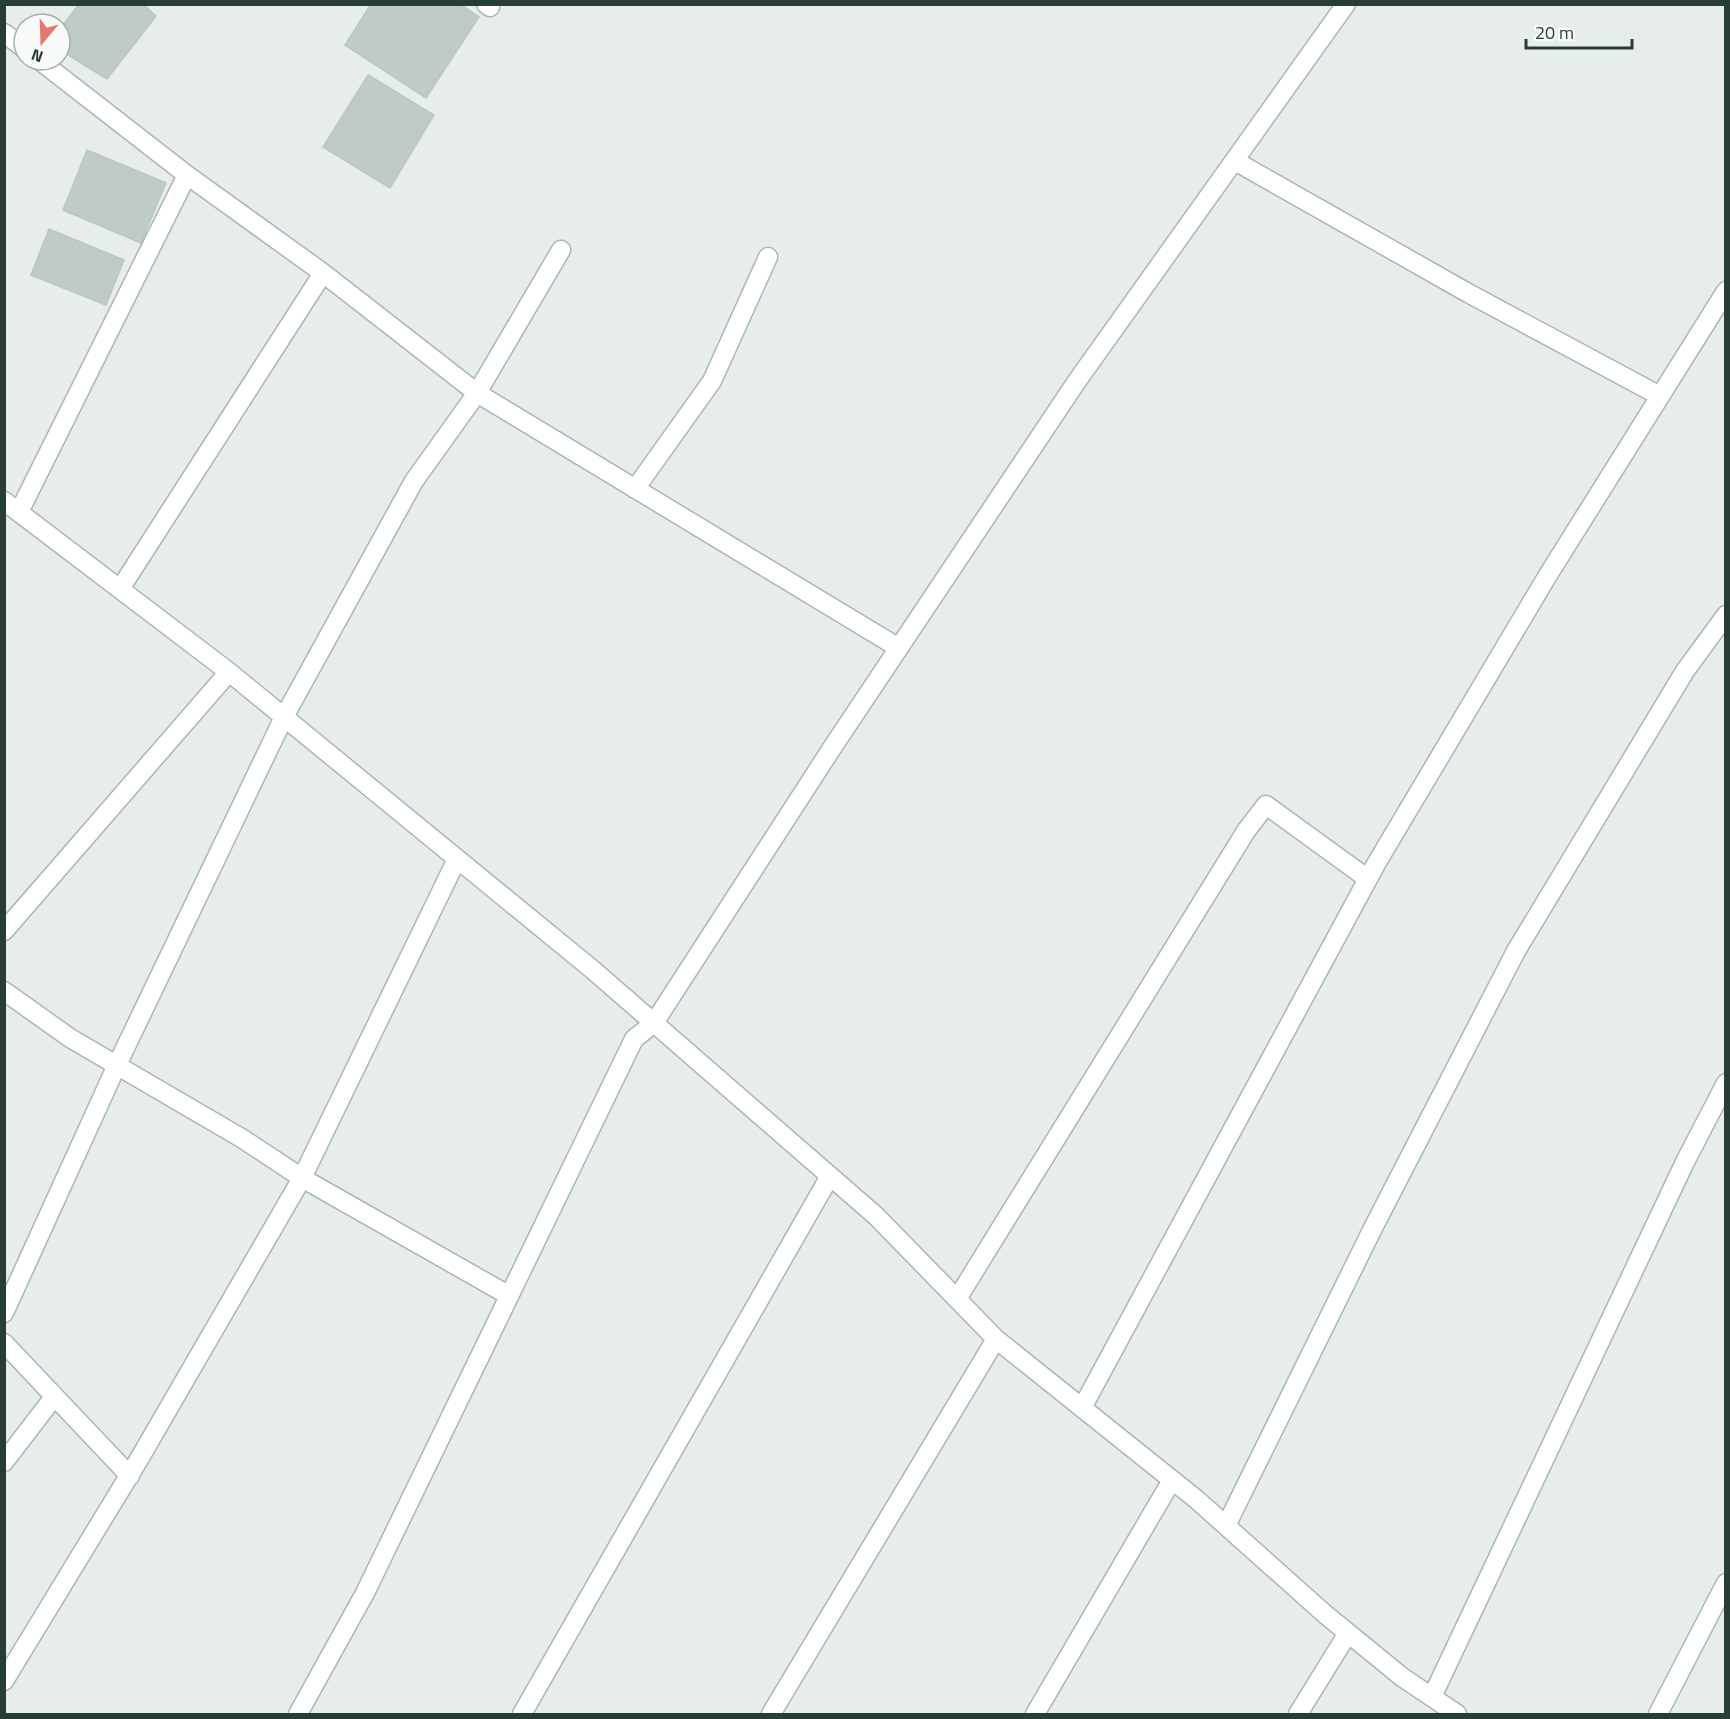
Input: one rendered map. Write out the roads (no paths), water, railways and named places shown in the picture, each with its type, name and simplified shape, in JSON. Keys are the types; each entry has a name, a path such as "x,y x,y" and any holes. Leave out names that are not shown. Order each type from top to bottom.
{"street":[{"path":"306,1711 634,1039 654,1023 1077,381 1346,4"},
{"path":"54,72 187,175 322,273 477,393 899,648"},
{"path":"1234,161 1468,293 1660,396"},
{"path":"187,175 12,506 229,672 654,1023 876,1216 996,1339 1172,1480 1402,1677 1457,1714"},
{"path":"4,1313 117,1065 284,717 414,481 477,393 561,250"},
{"path":"635,489 712,381 768,257"},
{"path":"120,589 322,273"},
{"path":"1082,1408 1368,879 1542,585 1725,294"},
{"path":"1226,1526 1373,1228 1516,951 1685,671 1725,615"},
{"path":"4,931 229,672"},
{"path":"957,1299 1246,831 1266,805 1368,879"},
{"path":"4,1681 130,1476 302,1178 457,859"},
{"path":"4,991 70,1038 243,1139 302,1178 508,1296"},
{"path":"1432,1697 1685,1162 1725,1083"},
{"path":"522,1714 830,1176"},
{"path":"771,1714 996,1339"},
{"path":"4,1343 130,1476"},
{"path":"4,1462 54,1397"},
{"path":"1035,1714 1172,1480"},
{"path":"1658,1714 1725,1586"},
{"path":"1298,1714 1348,1633"}]}
